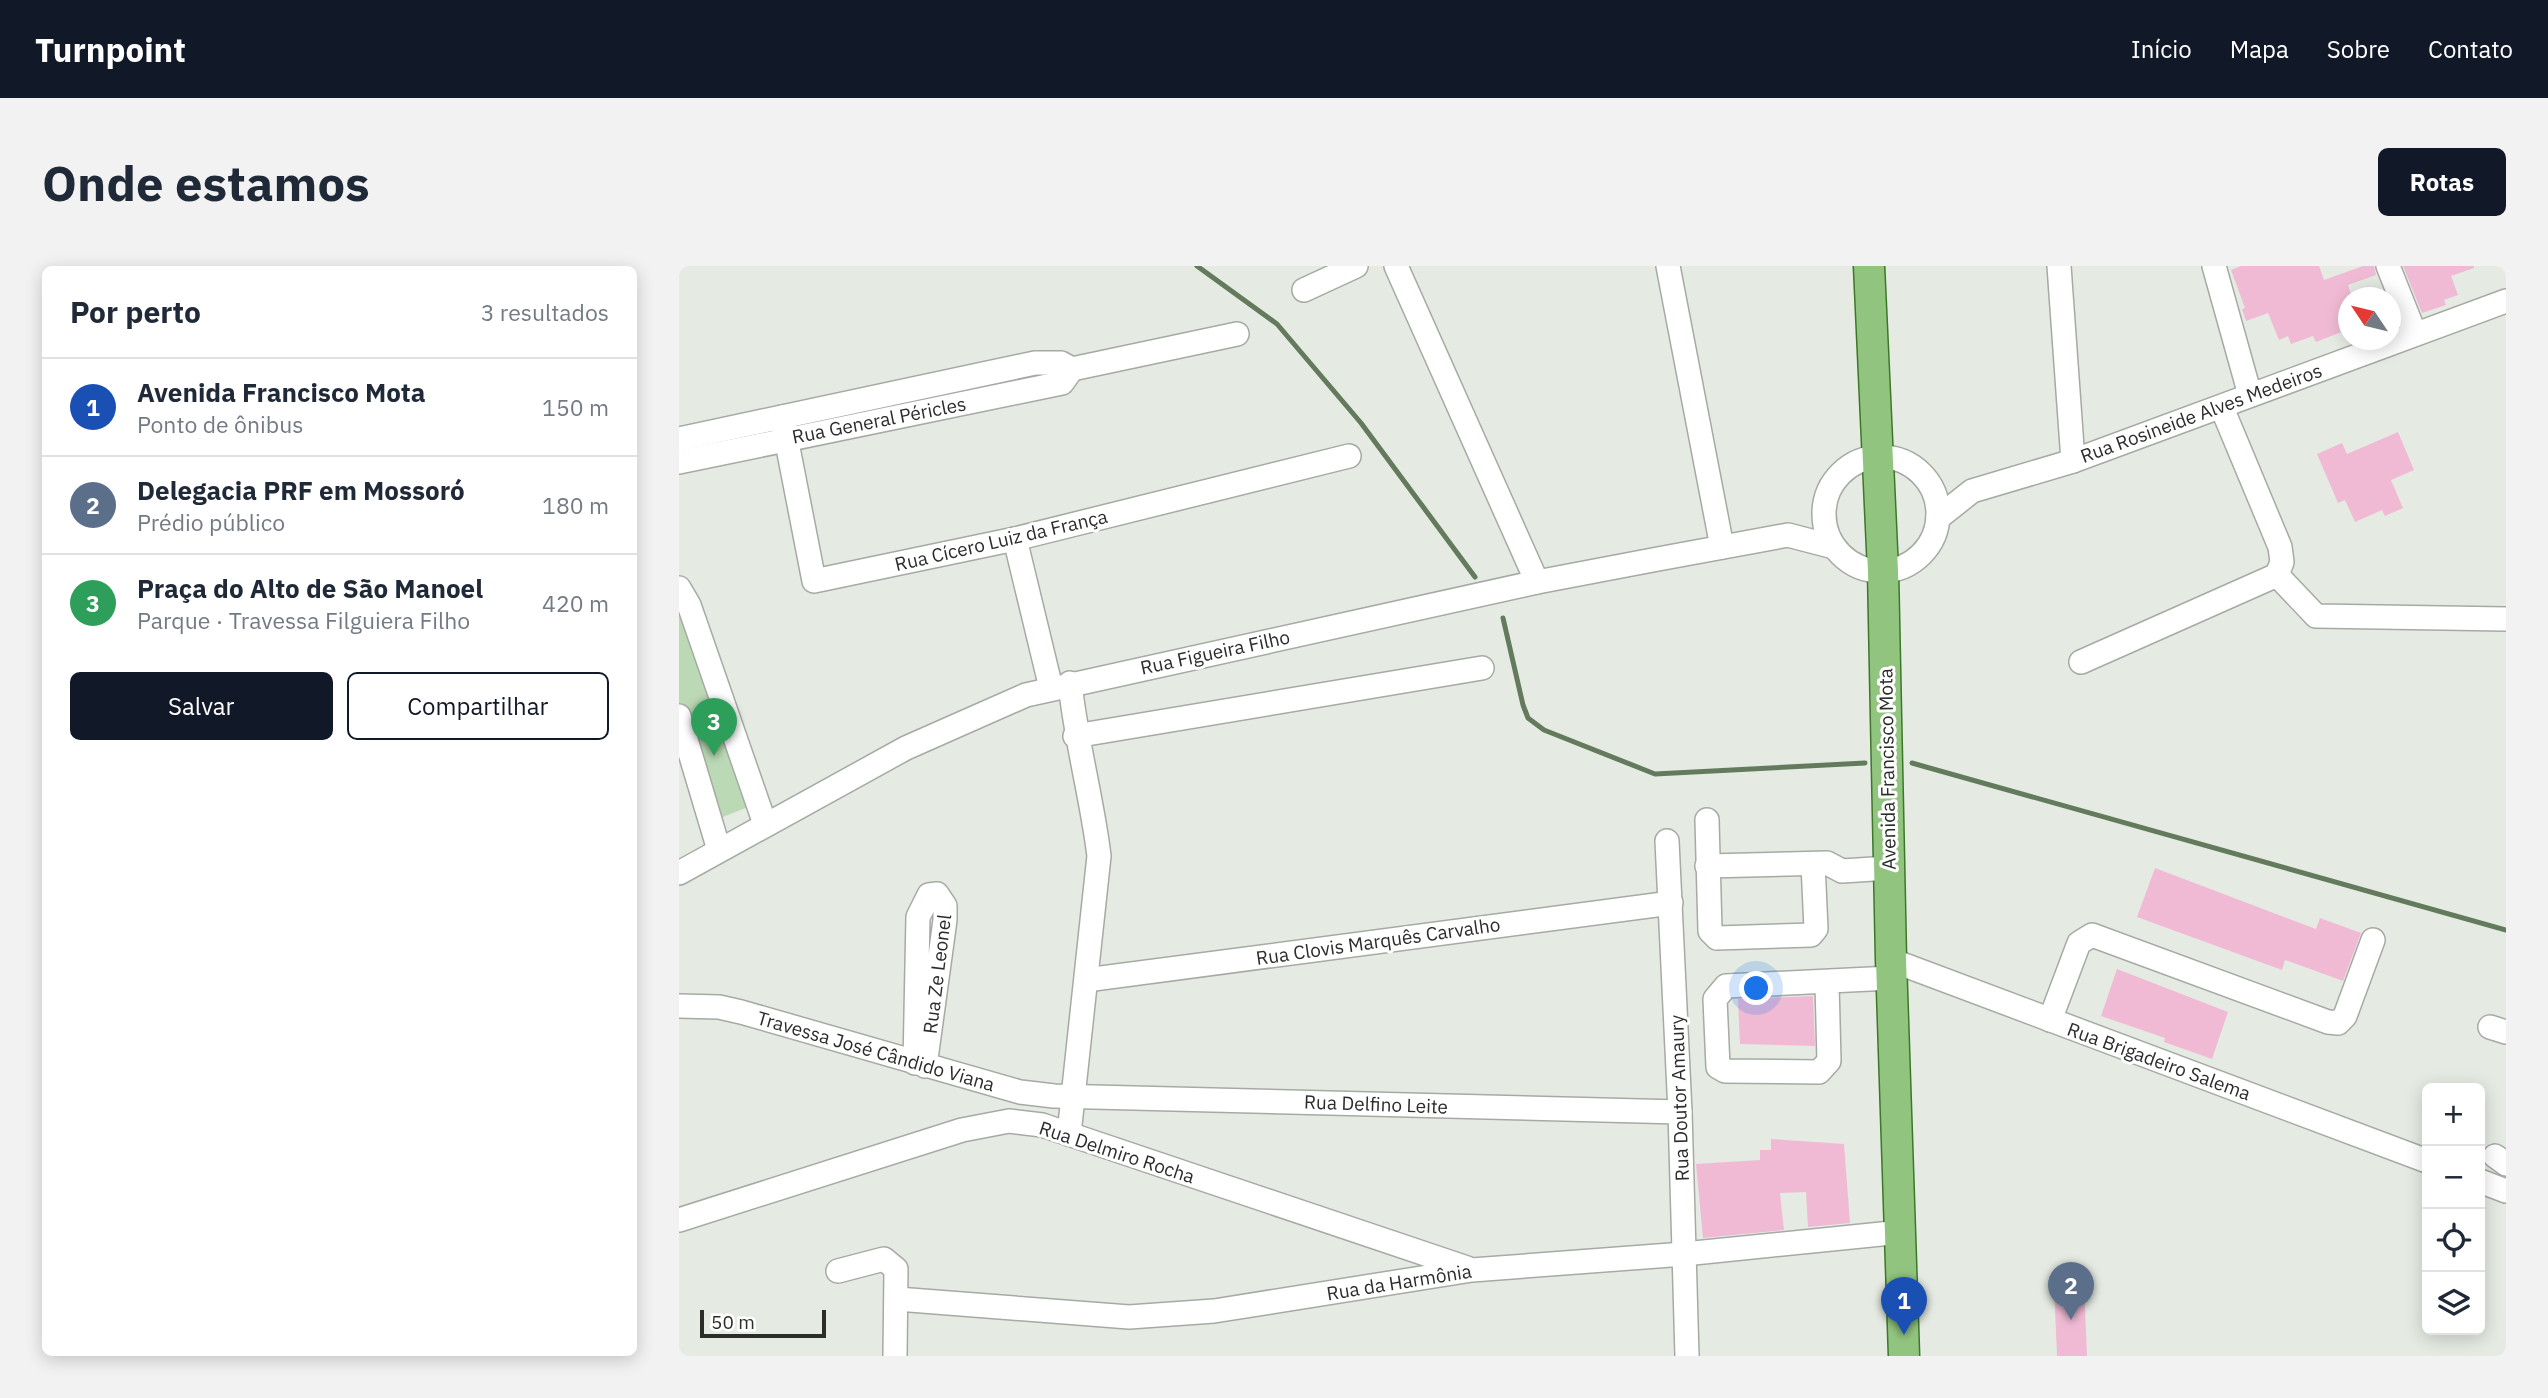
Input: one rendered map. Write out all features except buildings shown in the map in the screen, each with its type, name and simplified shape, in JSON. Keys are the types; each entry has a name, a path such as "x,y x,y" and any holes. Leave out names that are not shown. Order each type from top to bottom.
{"main road":[{"name":"Avenida Francisco Mota","path":"1869,266 1884,571 1891,969 1904,1356"}],"street":[{"path":"1304,290 1356,266"},
{"path":"1396,266 1537,582"},
{"path":"1668,266 1722,547"},
{"path":"2059,266 2073,461"},
{"path":"2214,266 2249,395"},
{"path":"2388,266 2415,334"},
{"name":"Rua Rosineide Alves Medeiros","path":"1938,518 1972,491 2073,461 2222,408 2249,395 2506,300"},
{"name":"Rua General Péricles","path":"679,439 785,428 1062,383 1072,369 1237,334"},
{"path":"2081,662 2277,575 2282,562 2280,547 2222,408"},
{"name":"Rua General Péricles","path":"679,462 785,428"},
{"name":"Rua Cícero Luiz da França","path":"785,428 814,581 1015,539 1349,456"},
{"path":"1921,473 1937,502 1938,518 1930,541 1914,560 1884,571 1856,565 1834,547 1826,528 1824,507 1836,478 1862,460 1893,458 1921,473 1939,483 1972,491"},
{"name":"Rua Figueira Filho","path":"1788,536 1824,507"},
{"name":"Rua Figueira Filho","path":"679,873 926,738 1027,695 1537,582 1722,547 1788,536 1834,547"},
{"path":"1015,539 1075,736 1094,820 1099,856 1069,1134"},
{"path":"2277,575 2316,615 2506,619"},
{"path":"679,588 689,605 765,824"},
{"path":"1075,736 1482,668"},
{"path":"679,716 719,850"},
{"path":"1707,820 1710,931 1717,938 1811,935 1816,929 1814,874"},
{"name":"Rua Doutor Amaury","path":"1667,841 1680,1112 1687,1356"},
{"path":"1707,866 1814,874 1827,863 1842,871 1889,868"},
{"name":"Rua Ze Leonel","path":"937,894 945,906 945,920 920,1064 918,917 922,903 929,895 937,894"},
{"name":"Rua Clovis Marquês Carvalho","path":"1086,980 1671,902"},
{"path":"2050,1020 2079,943 2092,934 2328,1022 2338,1023 2345,1016 2373,940"},
{"path":"1827,983 1829,1061 1825,1068 1819,1072 1806,1072 1725,1071 1719,1067 1715,999 1719,991 1726,986 1827,983 1891,969"},
{"name":"Rua Brigadeiro Salema","path":"1891,969 2050,1020 2422,1159"},
{"name":"Travessa José Cândido Viana","path":"679,1006 730,1009 1020,1092 1072,1096"},
{"name":"Rua Delfino Leite","path":"1072,1096 1680,1112"},
{"name":"Rua Delmiro Rocha","path":"679,1220 963,1130 1009,1121 1042,1125 1472,1270"},
{"path":"2485,1183 2506,1191"},
{"name":"Rua da Harmônia","path":"897,1299 1129,1317 1214,1311 1472,1270 1684,1254 1901,1232"},
{"path":"838,1271 884,1259 892,1262 896,1269 897,1299 895,1356"}],"green space":[{"path":"679,603 748,807 718,819 679,704"}],"waterway":[{"path":"1197,266 1277,324 1361,423 1475,577"},
{"path":"1503,618 1523,705 1528,718 1544,730 1655,774 1865,763"},
{"path":"1912,763 2506,930"}],"place":[{"name":"Praça do Alto de São Manoel","path":"714,756"},
{"name":"Delegacia PRF em Mossoró","path":"2071,1320"},
{"name":"Avenida Francisco Mota","path":"1904,1335"}]}
